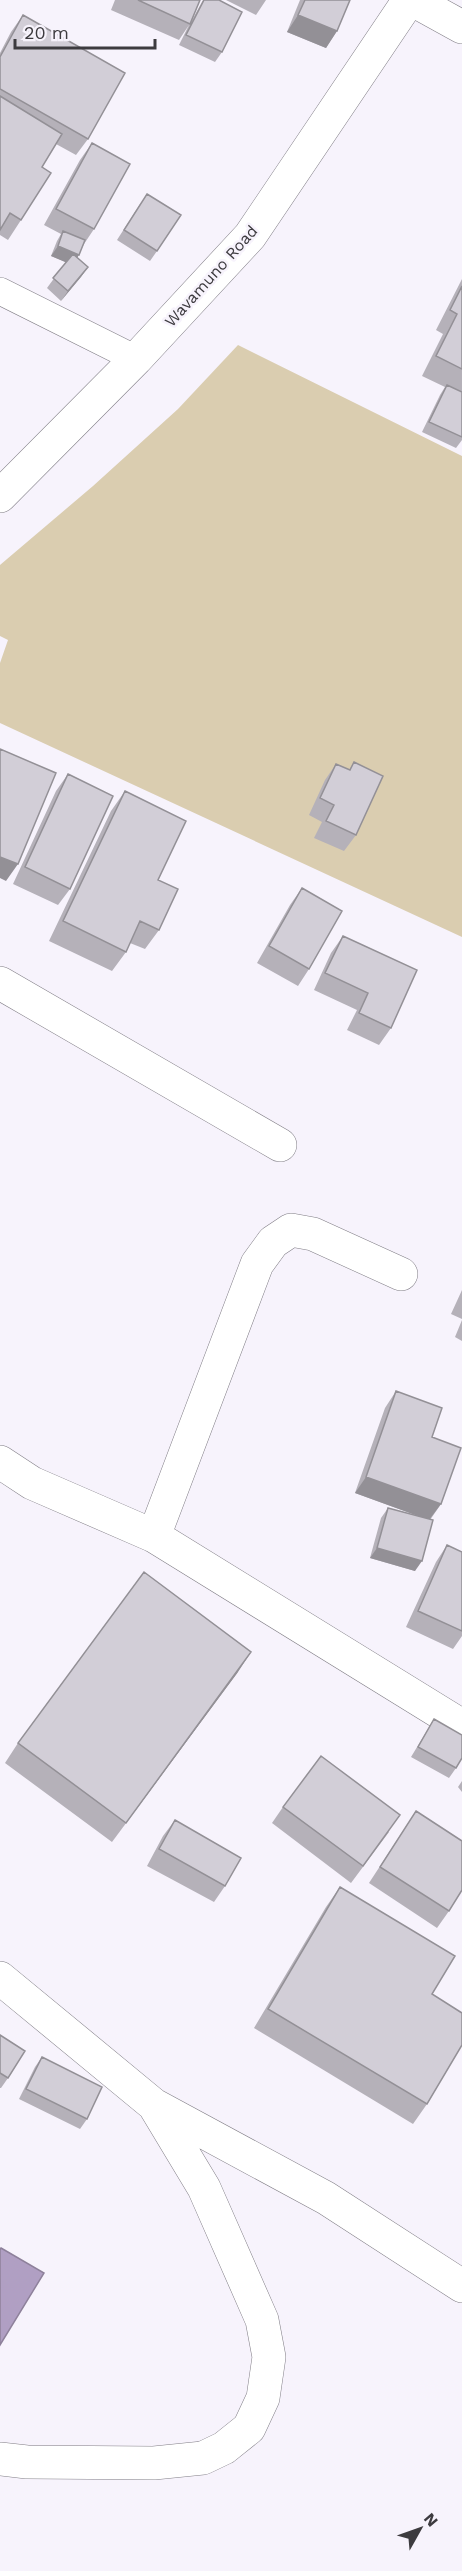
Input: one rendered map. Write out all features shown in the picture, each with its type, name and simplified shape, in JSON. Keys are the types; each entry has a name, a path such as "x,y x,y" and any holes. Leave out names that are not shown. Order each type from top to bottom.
{"street":[{"path":"411,0 462,27"},
{"name":"Wavamuno Road","path":"0,496 136,359 250,236 411,0"},
{"path":"0,983 280,1145"},
{"path":"154,1536 257,1264 273,1242 291,1230 313,1234 401,1274"},
{"path":"0,1462 32,1484 154,1536 461,1723"},
{"path":"0,1978 154,2105 326,2198 462,2286"},
{"path":"0,2459 27,2462 154,2463 203,2458 224,2448 249,2428 262,2398 269,2357 262,2320 204,2188 154,2105"}],"lane":[{"path":"0,291 136,359"}],"shaded area":[{"path":"238,345 462,456 462,937 0,723 0,663 8,640 0,636 0,565 93,486 178,409"},
{"path":"1,2248 44,2273 0,2345 0,2250"}],"building":[{"path":"138,0 200,0 190,24"},
{"path":"204,0 219,0 242,12 222,52 186,35"},
{"path":"305,0 350,0 337,31 298,15"},
{"path":"23,15 125,73 88,139 0,89 0,57"},
{"path":"0,96 62,134 42,167 51,173 21,220 10,213 0,230"},
{"path":"92,143 130,164 94,229 56,209"},
{"path":"147,194 181,215 157,251 124,230"},
{"path":"63,231 85,240 79,255 58,246"},
{"path":"73,254 88,267 68,291 53,278"},
{"path":"462,286 462,369 436,356 457,314 450,310"},
{"path":"447,385 462,392 462,437 429,422"},
{"path":"0,749 56,773 18,864 0,857"},
{"path":"354,762 383,776 356,835 326,821 334,805 320,798 336,764 350,770"},
{"path":"68,774 113,796 70,889 25,867"},
{"path":"125,791 186,821 158,880 178,889 159,930 140,921 126,952 63,921"},
{"path":"302,888 342,911 309,969 269,946"},
{"path":"343,936 417,970 391,1028 359,1013 368,993 325,973"},
{"path":"396,1391 442,1408 432,1437 461,1448 441,1504 366,1477"},
{"path":"388,1508 433,1520 422,1561 377,1548"},
{"path":"447,1545 462,1552 462,1631 418,1611"},
{"path":"144,1572 251,1652 126,1823 18,1743"},
{"path":"434,1719 462,1735 462,1758 456,1768 418,1747"},
{"path":"321,1756 400,1815 363,1866 283,1807"},
{"path":"416,1811 462,1841 462,1890 449,1911 380,1867"},
{"path":"175,1820 241,1858 225,1886 159,1849"},
{"path":"340,1887 455,1956 432,1994 462,2013 462,2045 427,2104 268,2009"},
{"path":"0,2035 25,2051 8,2078 0,2073"},
{"path":"42,2057 102,2087 87,2119 26,2089"}]}
